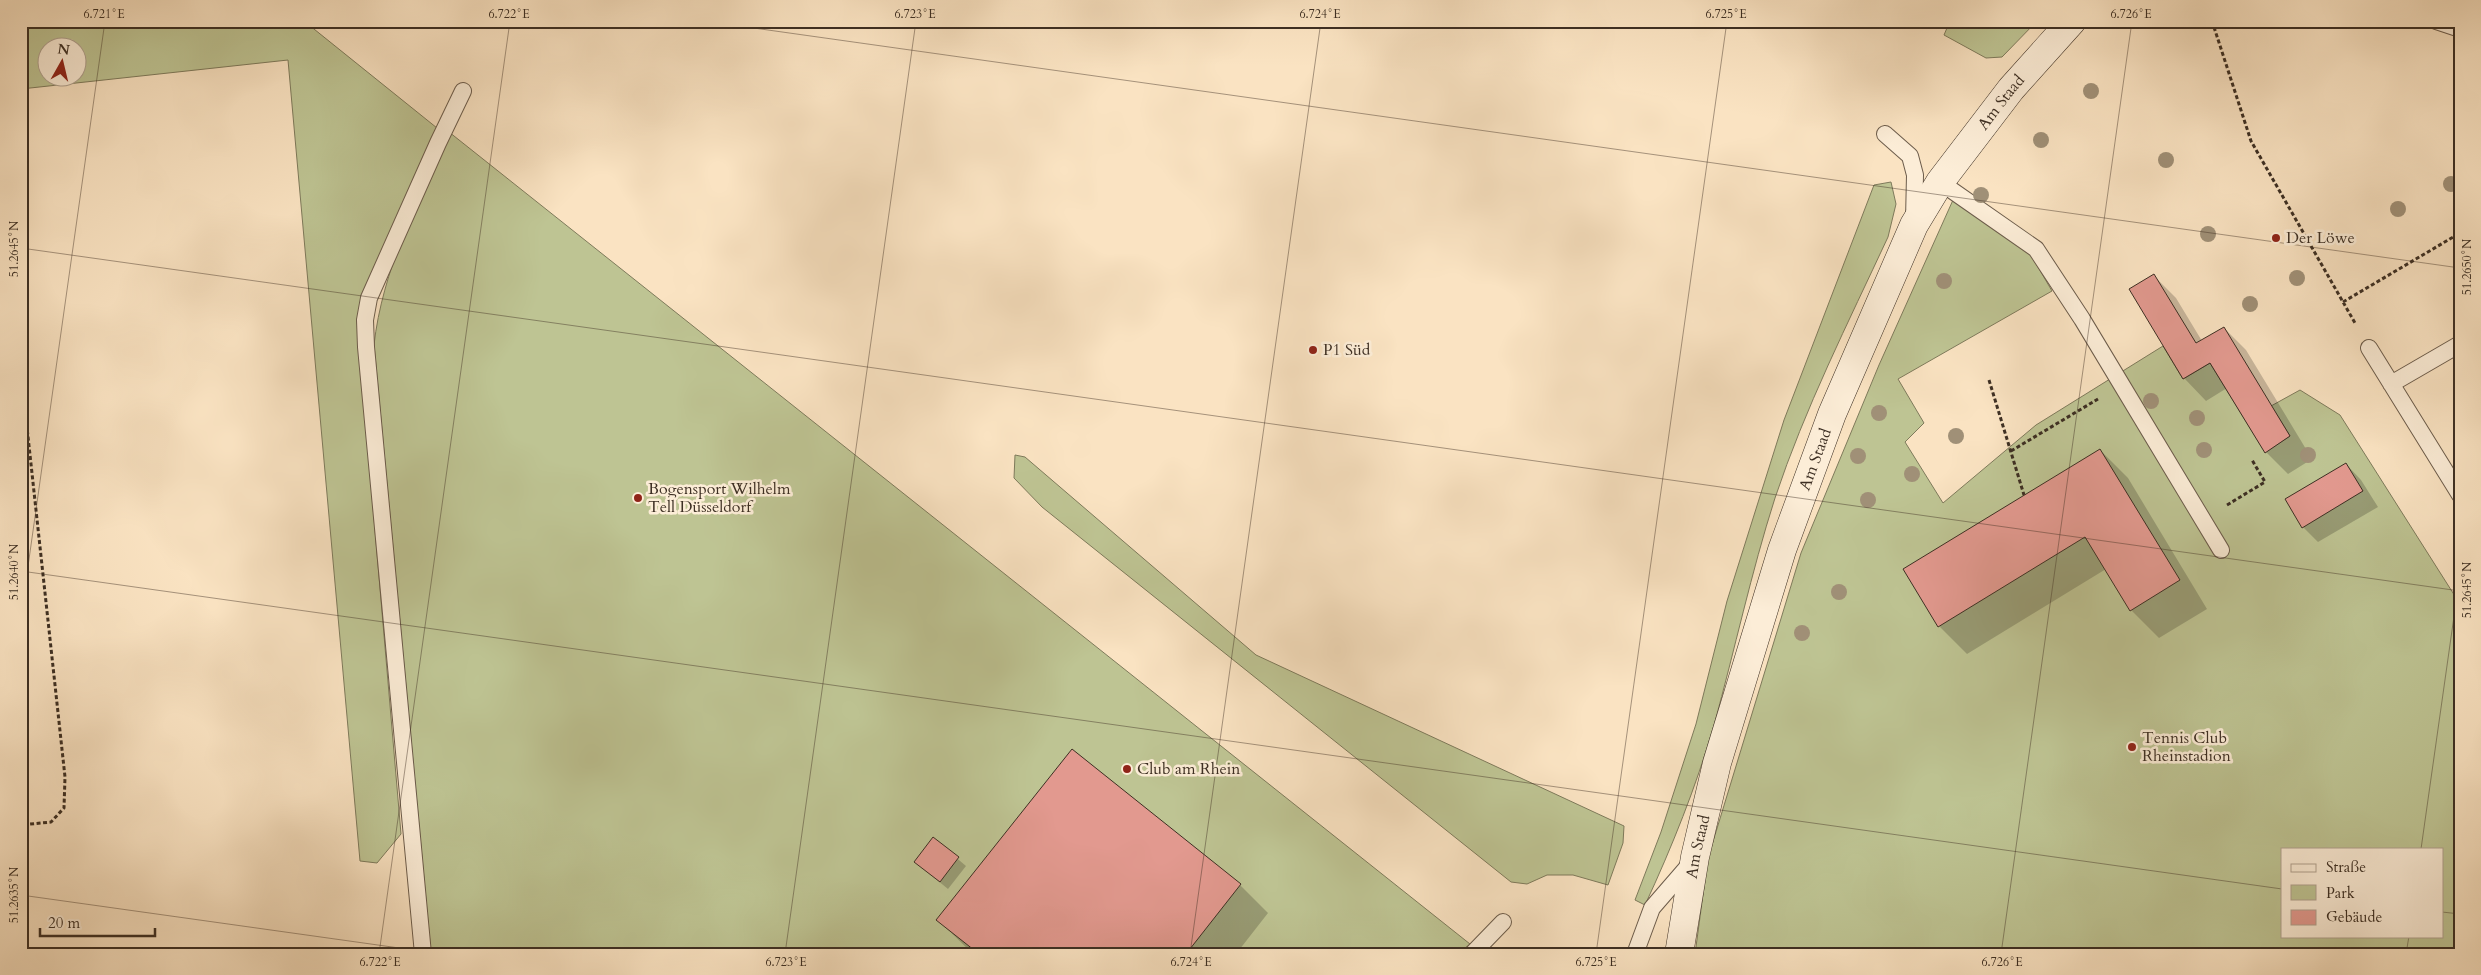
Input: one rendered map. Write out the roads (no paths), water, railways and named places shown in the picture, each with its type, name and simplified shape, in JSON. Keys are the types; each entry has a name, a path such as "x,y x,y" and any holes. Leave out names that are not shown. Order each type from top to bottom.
{"street":[{"name":"Am Staad","path":"1679,954 1696,857 1717,763 1782,550 1832,414 1914,225 1940,182 2010,89 2072,21"}],"lane":[{"path":"2436,21 2460,29"},
{"path":"423,954 365,320 369,298 463,91"},
{"path":"1885,134 1910,156 1915,175 1914,225"},
{"path":"1940,182 2036,249 2123,385 2221,550"},
{"path":"2391,384 2460,344"},
{"path":"2369,348 2460,495"},
{"path":"1635,954 1652,908 1696,857"},
{"path":"1472,954 1504,922"}],"place":[{"name":"Der Löwe","path":"2276,238"},
{"name":"P1 Süd","path":"1313,350"},
{"name":"Bogensport Wilhelm Tell Düsseldorf","path":"638,498"},
{"name":"Tennis Club Rheinstadion","path":"2132,747"},
{"name":"Club am Rhein","path":"1127,769"}]}
